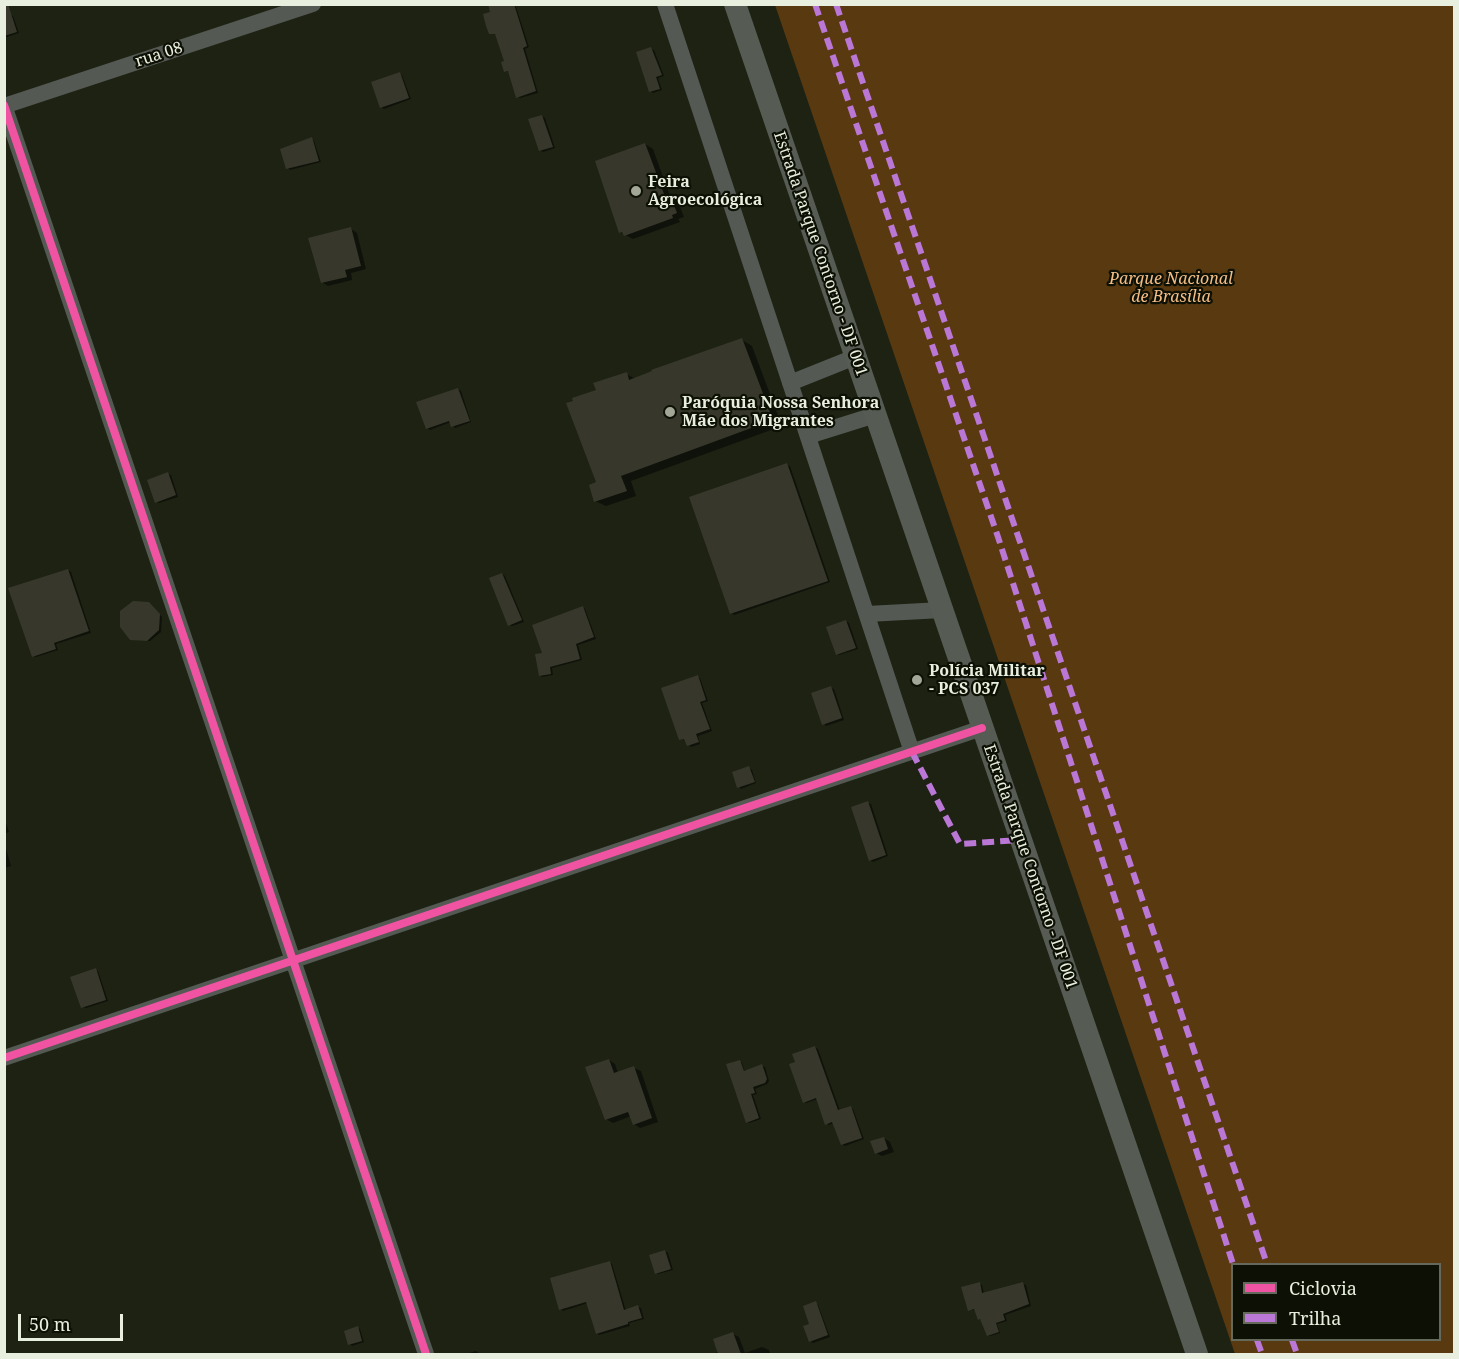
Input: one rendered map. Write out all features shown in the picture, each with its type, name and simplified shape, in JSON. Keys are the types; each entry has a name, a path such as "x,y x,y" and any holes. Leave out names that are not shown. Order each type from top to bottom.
{"main road":[{"name":"Estrada Parque Contorno - DF 001","path":"735,4 1197,1354"}],"street":[{"name":"rua 08","path":"5,106 313,4"},
{"path":"665,4 912,752"},
{"path":"5,106 426,1354"},
{"path":"790,383 855,357"},
{"path":"808,436 875,415"},
{"path":"867,614 942,610"},
{"path":"4,1059 982,728"}],"green space":[{"name":"Parque Nacional de Brasília","path":"775,5 1454,5 1454,1354 1235,1354"}],"building":[{"path":"4,4 8,4 17,32 4,36"},
{"path":"488,4 514,4 527,46 523,48 536,91 516,98 508,71 504,72 501,62 504,61 495,34 489,34 486,26 483,14 490,12"},
{"path":"651,47 662,75 656,77 660,89 649,92 636,52"},
{"path":"400,72 409,98 380,108 371,82"},
{"path":"542,115 553,147 539,151 528,119"},
{"path":"312,137 319,161 286,169 280,149"},
{"name":"Feira Agroecológica","path":"645,143 667,202 672,200 677,213 672,215 673,218 624,236 622,232 619,233 595,161"},
{"path":"351,227 361,266 345,270 347,277 321,283 308,238"},
{"name":"Paróquia Nossa Senhora Mãe dos Migrantes","path":"742,338 773,420 621,476 627,491 594,502 589,485 596,482 566,403 573,401 572,398 596,390 593,383 627,372 629,380"},
{"path":"458,388 470,421 451,427 449,421 426,429 416,402"},
{"path":"787,463 828,581 730,614 689,497"},
{"path":"168,472 176,495 155,503 147,480"},
{"path":"68,569 89,631 54,643 56,649 32,657 8,588"},
{"path":"502,573 522,620 508,626 489,578"},
{"path":"133,601 149,602 160,614 159,630 147,641 130,640 120,627 120,611"},
{"path":"583,606 594,637 576,644 580,659 550,667 551,674 539,676 535,654 542,653 532,625"},
{"path":"846,620 856,648 836,655 826,627"},
{"path":"698,675 706,700 700,702 710,729 696,734 699,742 687,746 684,739 679,740 661,688"},
{"path":"831,686 842,718 822,725 811,693"},
{"path":"749,766 755,782 737,788 732,772"},
{"path":"868,801 886,855 869,861 851,807"},
{"path":"96,968 106,1000 81,1008 70,977"},
{"path":"815,1046 838,1110 851,1106 862,1138 841,1145 832,1122 825,1125 816,1098 803,1103 789,1064 795,1062 792,1054"},
{"path":"609,1059 614,1073 634,1066 652,1118 633,1125 628,1112 605,1120 585,1067"},
{"path":"740,1060 744,1071 762,1064 767,1079 765,1083 753,1087 755,1093 751,1094 759,1118 746,1123 726,1064"},
{"path":"884,1137 888,1149 875,1154 870,1141"},
{"path":"665,1250 671,1269 655,1274 649,1255"},
{"path":"610,1261 624,1310 638,1305 642,1318 596,1334 586,1302 559,1310 550,1278"},
{"path":"980,1282 982,1293 1023,1282 1029,1304 1003,1314 1005,1320 996,1323 999,1332 987,1336 974,1309 968,1311 961,1287"},
{"path":"816,1301 828,1335 809,1342 803,1326 809,1324 803,1306"},
{"path":"358,1326 362,1341 348,1345 344,1331"},
{"path":"733,1332 741,1354 718,1354 713,1339"}],"marked path":[{"path":"815,4 998,537 1233,1263"},
{"path":"836,4 1267,1263"},
{"path":"912,752 960,844 1020,840"},
{"path":"1257,1341 1262,1354"},
{"path":"1292,1341 1297,1354"}],"cycle path":[{"path":"4,105 426,1354"},
{"path":"4,1058 982,728"}],"place":[{"name":"Feira Agroecológica","path":"636,191"},
{"name":"Paróquia Nossa Senhora Mãe dos Migrantes","path":"670,412"},
{"name":"Polícia Militar - PCS 037","path":"917,680"}]}
